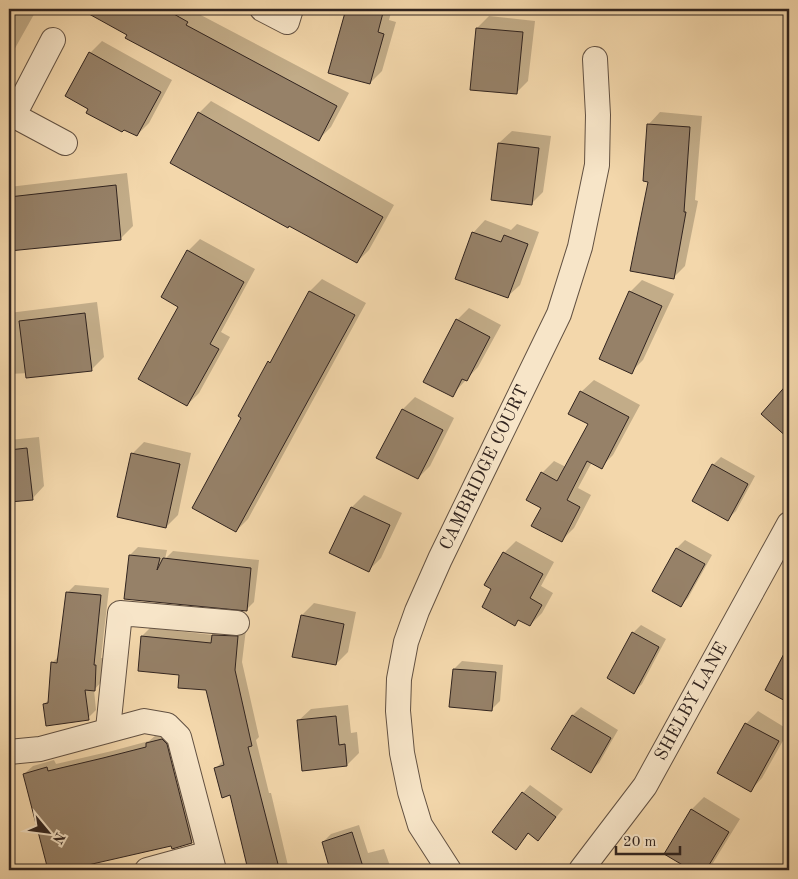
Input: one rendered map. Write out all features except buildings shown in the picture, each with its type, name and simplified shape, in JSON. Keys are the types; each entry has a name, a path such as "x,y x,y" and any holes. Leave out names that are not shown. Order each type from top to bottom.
{"street":[{"path":"262,9 289,16"},
{"path":"53,40 11,114 65,144"},
{"name":"CAMBRIDGE COURT","path":"449,870 420,825 410,792 402,754 398,711 399,679 406,642 424,594 559,314 580,247 597,165 596,59"},
{"name":"SHELBY LANE","path":"582,870 645,786 789,524"},
{"path":"108,729 120,613 237,623"},
{"path":"9,752 40,749 144,720 167,725 179,737 211,862 147,870"}]}
